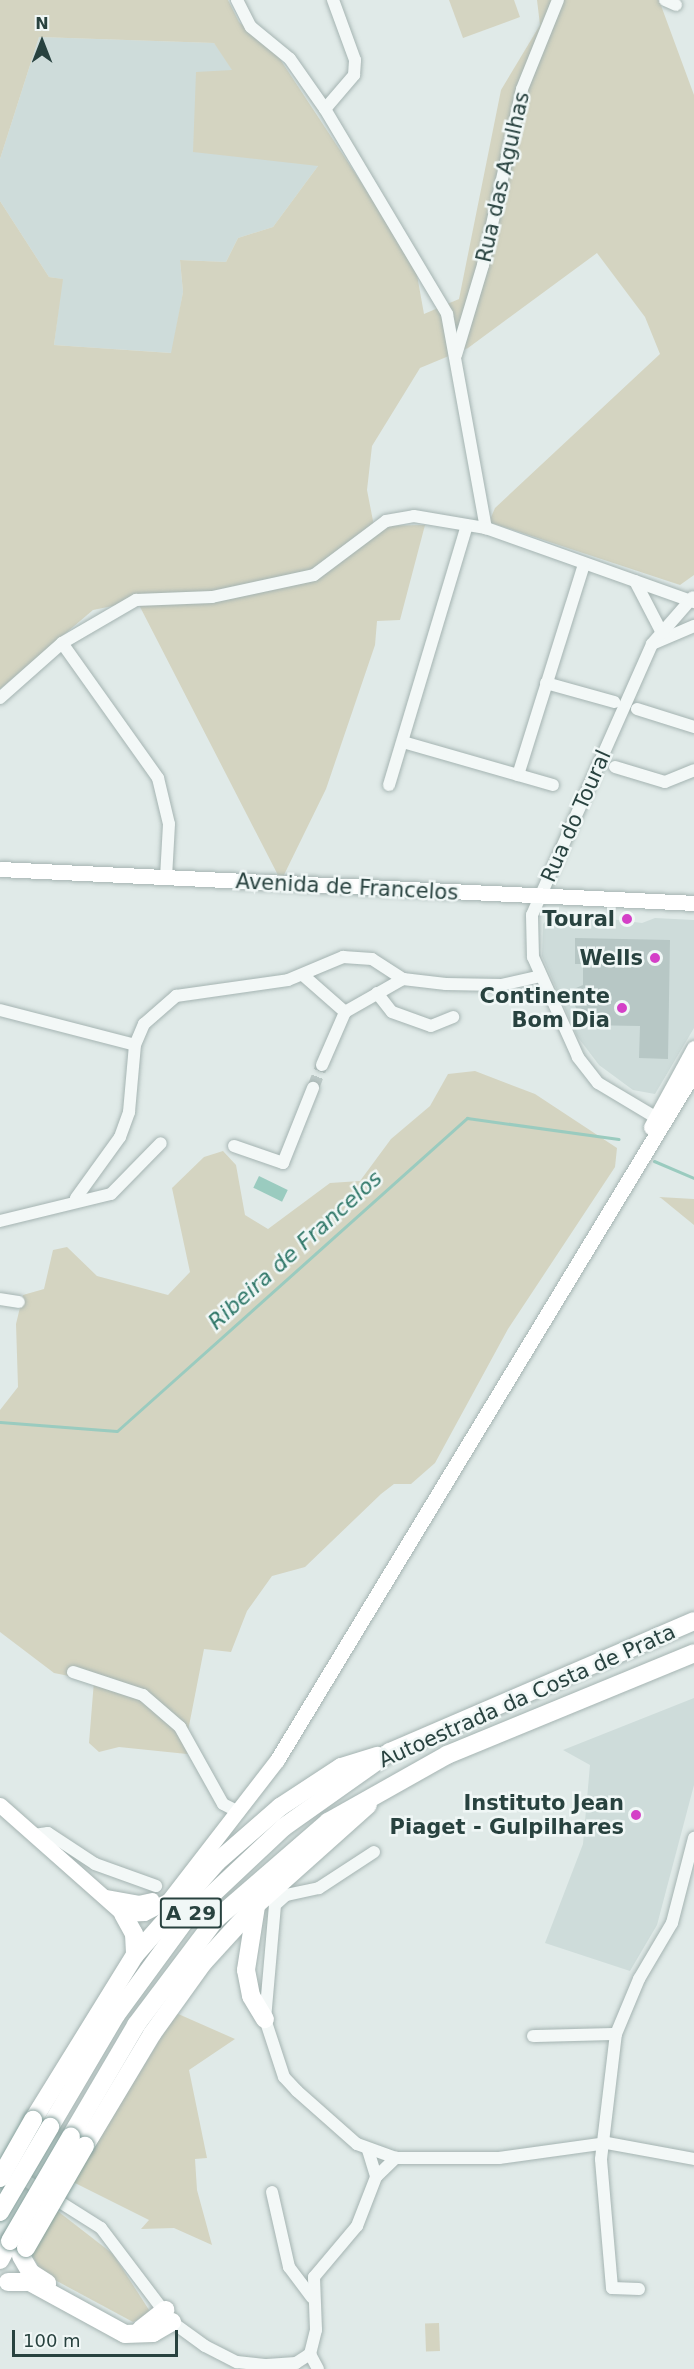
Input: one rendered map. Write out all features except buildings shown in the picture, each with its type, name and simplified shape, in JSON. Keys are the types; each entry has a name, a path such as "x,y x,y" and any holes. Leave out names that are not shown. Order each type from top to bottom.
{"highway":[{"name":"Autoestrada da Costa de Prata","path":"0,2212 41,2123 187,1918 284,1827 390,1752 694,1621"},
{"name":"Autoestrada da Costa de Prata","path":"78,2141 136,2025 215,1920 320,1828 379,1792 456,1751 694,1653"},
{"name":"A 29","path":"0,2178 41,2123 135,1955 217,1862 280,1807 341,1767 390,1752"},
{"name":"A 29","path":"4,2289 19,2248 78,2141 167,2012 256,1905 343,1832 379,1792"},
{"path":"256,1905 246,1970 250,1996 265,2019"},
{"path":"123,1914 134,1934 135,1955"},
{"name":"A 29","path":"0,2260 19,2248"},
{"path":"19,2248 31,2273 127,2328 150,2326 169,2316"},
{"path":"4,2289 30,2282 125,2334 153,2333 169,2316"}],"main road":[{"name":"Avenida de Francelos","path":"0,869 694,903"},
{"path":"639,1158 655,1117 694,1048"},
{"path":"0,1805 123,1914 161,1908 239,1812 277,1760 639,1158 694,1072"},
{"path":"105,1897 138,1903 173,1892"}],"street":[{"path":"237,0 251,27 290,59 325,109 447,314 486,528"},
{"path":"325,109 355,68 333,0"},
{"name":"Rua das Agulhas","path":"456,356 483,265 522,89 558,0"},
{"path":"0,698 62,643 136,600 212,597 314,575 386,521 414,516 486,528 584,564 692,599"},
{"path":"389,785 467,525"},
{"path":"518,775 584,564"},
{"path":"635,581 660,629"},
{"name":"Rua do Toural","path":"655,1117 598,1083 585,1069 541,976 531,948 539,896 652,644 660,629 692,599"},
{"path":"652,644 694,626"},
{"path":"62,643 158,778 169,824 166,877"},
{"path":"546,683 614,702"},
{"path":"637,709 694,727"},
{"path":"403,742 553,785"},
{"path":"615,767 665,782 694,770"},
{"path":"76,1198 120,1137 129,1112 135,1045 156,1008 176,996 304,976 343,957 372,959 403,979 501,985 541,976"},
{"path":"304,976 345,1012"},
{"path":"322,1065 345,1012 403,979"},
{"path":"377,993 392,1012 431,1026 453,1017"},
{"path":"0,1010 135,1045"},
{"path":"234,1146 283,1163 313,1088"},
{"path":"0,1221 76,1198 111,1194 161,1143"},
{"path":"0,1299 19,1302"},
{"path":"74,1672 142,1695 180,1726 223,1804 239,1812"},
{"path":"34,1835 48,1833 95,1864 156,1886"},
{"path":"639,2289 612,2288 601,2159 607,2144 616,2034 639,1979 672,1923 694,1838"},
{"path":"374,1852 319,1888 286,1895 275,1905 265,2019 284,2077 368,2150 396,2158 499,2158 607,2144 694,2159"},
{"path":"533,2036 616,2034"},
{"path":"368,2150 376,2177"},
{"path":"318,2369 310,2354 316,2330 312,2297 314,2277 357,2226 376,2177 396,2158"},
{"path":"0,2165 101,2228 169,2316 237,2362 296,2363 310,2354"},
{"path":"272,2192 289,2267 312,2297"}],"shaded area":[{"path":"0,0 228,0 239,22 278,56 415,264 424,314 459,299 501,90 540,25 537,0 659,0 694,95 694,575 680,585 489,522 495,508 660,354 645,317 597,253 468,348 420,368 372,446 367,490 374,526 425,525 400,620 377,621 375,645 326,789 281,881 137,601 93,610 0,689 0,201 49,277 63,279 54,345 171,353 183,292 180,260 226,262 238,238 273,227 318,166 193,152 196,72 232,70 214,43 39,37 0,159"},
{"path":"449,0 514,0 520,17 463,38"},
{"path":"39,37 214,43 318,166 273,227 238,238 226,262 180,260 183,292 172,353 54,345 62,279 49,277 0,201 0,159"},
{"path":"554,912 642,923 655,918 694,920 694,1028 655,1094 633,1090 599,1065 577,1036 542,956 543,924"},
{"path":"475,1071 535,1094 617,1148 615,1167 508,1329 435,1463 411,1484 394,1484 381,1494 305,1567 272,1576 247,1611 231,1652 204,1649 188,1731 194,1747 187,1754 119,1747 99,1752 89,1743 94,1681 54,1673 0,1632 0,1410 18,1387 16,1324 23,1295 44,1289 53,1250 67,1247 97,1276 168,1295 190,1272 172,1188 204,1157 223,1151 236,1165 245,1215 268,1229 330,1183 360,1181 391,1139 430,1106 448,1074"},
{"path":"259,1176 288,1190 282,1202 253,1188"},
{"path":"659,1197 694,1199 694,1225 661,1198"},
{"name":"Instituto Jean Piaget - Gulpilhares","path":"694,1698 694,1785 657,1925 630,1971 545,1943 583,1844 590,1765 563,1750"},
{"path":"176,2013 235,2039 189,2070 207,2158 195,2159 197,2190 212,2245 174,2228 141,2229 149,2220 73,2182"},
{"path":"55,2209 113,2254 151,2313 133,2322 42,2273 31,2253"},
{"path":"425,2323 439,2323 440,2351 426,2351"}],"waterway":[{"name":"Ribeira de Francelos","path":"0,1422 117,1431 467,1118 619,1139"},
{"name":"Ribeira de Francelos","path":"654,1161 694,1178"}],"tunnel":[{"path":"313,1088 322,1065"}],"place":[{"name":"Toural","path":"627,919"},
{"name":"Wells","path":"655,958"},
{"name":"Continente Bom Dia","path":"622,1008"},
{"name":"Instituto Jean Piaget - Gulpilhares","path":"636,1815"}]}
